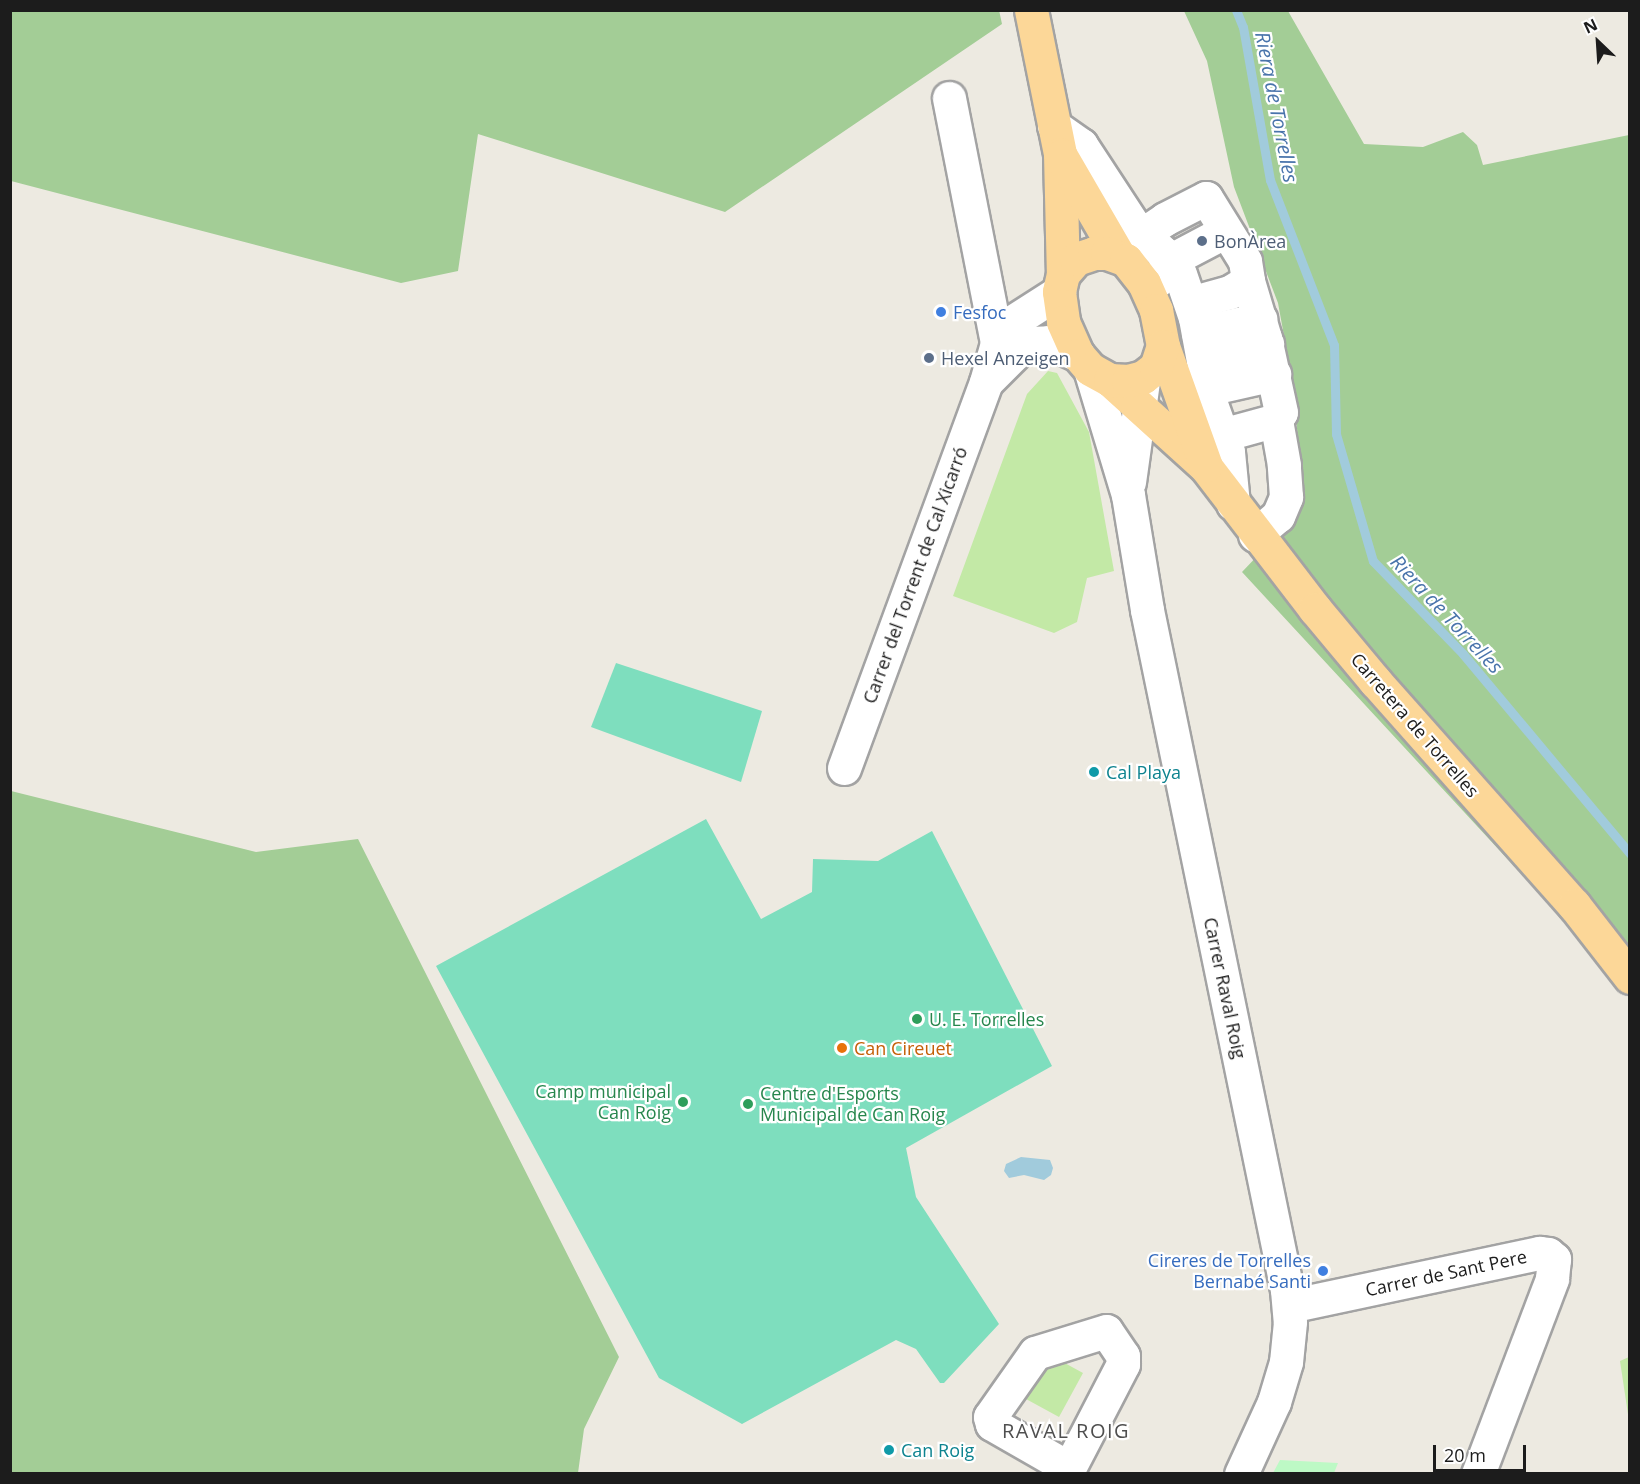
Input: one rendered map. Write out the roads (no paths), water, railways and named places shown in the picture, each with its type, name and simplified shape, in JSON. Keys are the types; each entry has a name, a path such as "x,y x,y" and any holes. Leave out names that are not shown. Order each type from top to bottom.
{"main road":[{"name":"Carretera de Torrelles","path":"1030,10 1066,150 1056,289 1063,322 1093,368 1140,392 1206,467 1255,535 1375,681 1574,905 1629,977"},
{"name":"Carretera de Torrelles","path":"1066,150 1169,292 1150,295 1156,310 1163,346 1206,467"},
{"path":"1056,289 1076,259 1094,253 1169,292"},
{"path":"1140,392 1156,367 1163,346"}],"street":[{"name":"Carrer del Torrent de Cal Xicarró","path":"949,98 997,343"},
{"path":"1169,292 1225,230 1245,261 1248,281 1267,345 1281,412 1276,420 1284,465 1286,497 1278,516 1255,535"},
{"name":"Carrer del Torrent de Cal Xicarró","path":"982,259 1000,283 1026,298 1056,289"},
{"path":"1169,292 1230,292 1248,281"},
{"name":"Carrer del Torrent de Cal Xicarró","path":"844,768 986,382 997,343 1012,322 1056,289"},
{"path":"1169,292 1267,345"},
{"path":"1169,292 1267,345"},
{"path":"1169,292 1228,452 1233,504"},
{"name":"Carrer del Torrent de Cal Xicarró","path":"986,382 1017,351 1032,343 1049,342 1093,368"},
{"name":"Carrer Raval Roig","path":"1093,368 1128,495 1147,610 1289,1306 1289,1346 1281,1382 1241,1473"},
{"name":"Carrer Raval Roig","path":"1128,495 1140,392"},
{"path":"1222,435 1276,420"},
{"name":"Carrer de Sant Pere","path":"1289,1306 1539,1253 1548,1254 1554,1259 1552,1279 1478,1473"}],"water":[{"path":"1021,1157 1050,1160 1053,1168 1051,1175 1044,1180 1024,1175 1009,1178 1004,1171 1006,1164"}],"waterway":[{"name":"Riera de Torrelles","path":"1236,10 1243,27 1270,180 1334,345 1336,434 1373,561 1463,654 1630,854"}],"place":[{"name":"BonÀrea","path":"1202,241"},
{"name":"Fesfoc","path":"941,312"},
{"name":"Hexel Anzeigen","path":"929,358"},
{"name":"Cal Playa","path":"1094,772"},
{"name":"U. E. Torrelles","path":"917,1019"},
{"name":"Can Cireuet","path":"842,1048"},
{"name":"Camp municipal Can Roig","path":"683,1102"},
{"name":"Centre d'Esports Municipal de Can Roig","path":"748,1104"},
{"name":"Cireres de Torrelles Bernabé Santi","path":"1323,1271"},
{"name":"Can Roig","path":"889,1450"}],"district":[{"name":"RAVAL ROIG","path":"1066,1430"}]}
